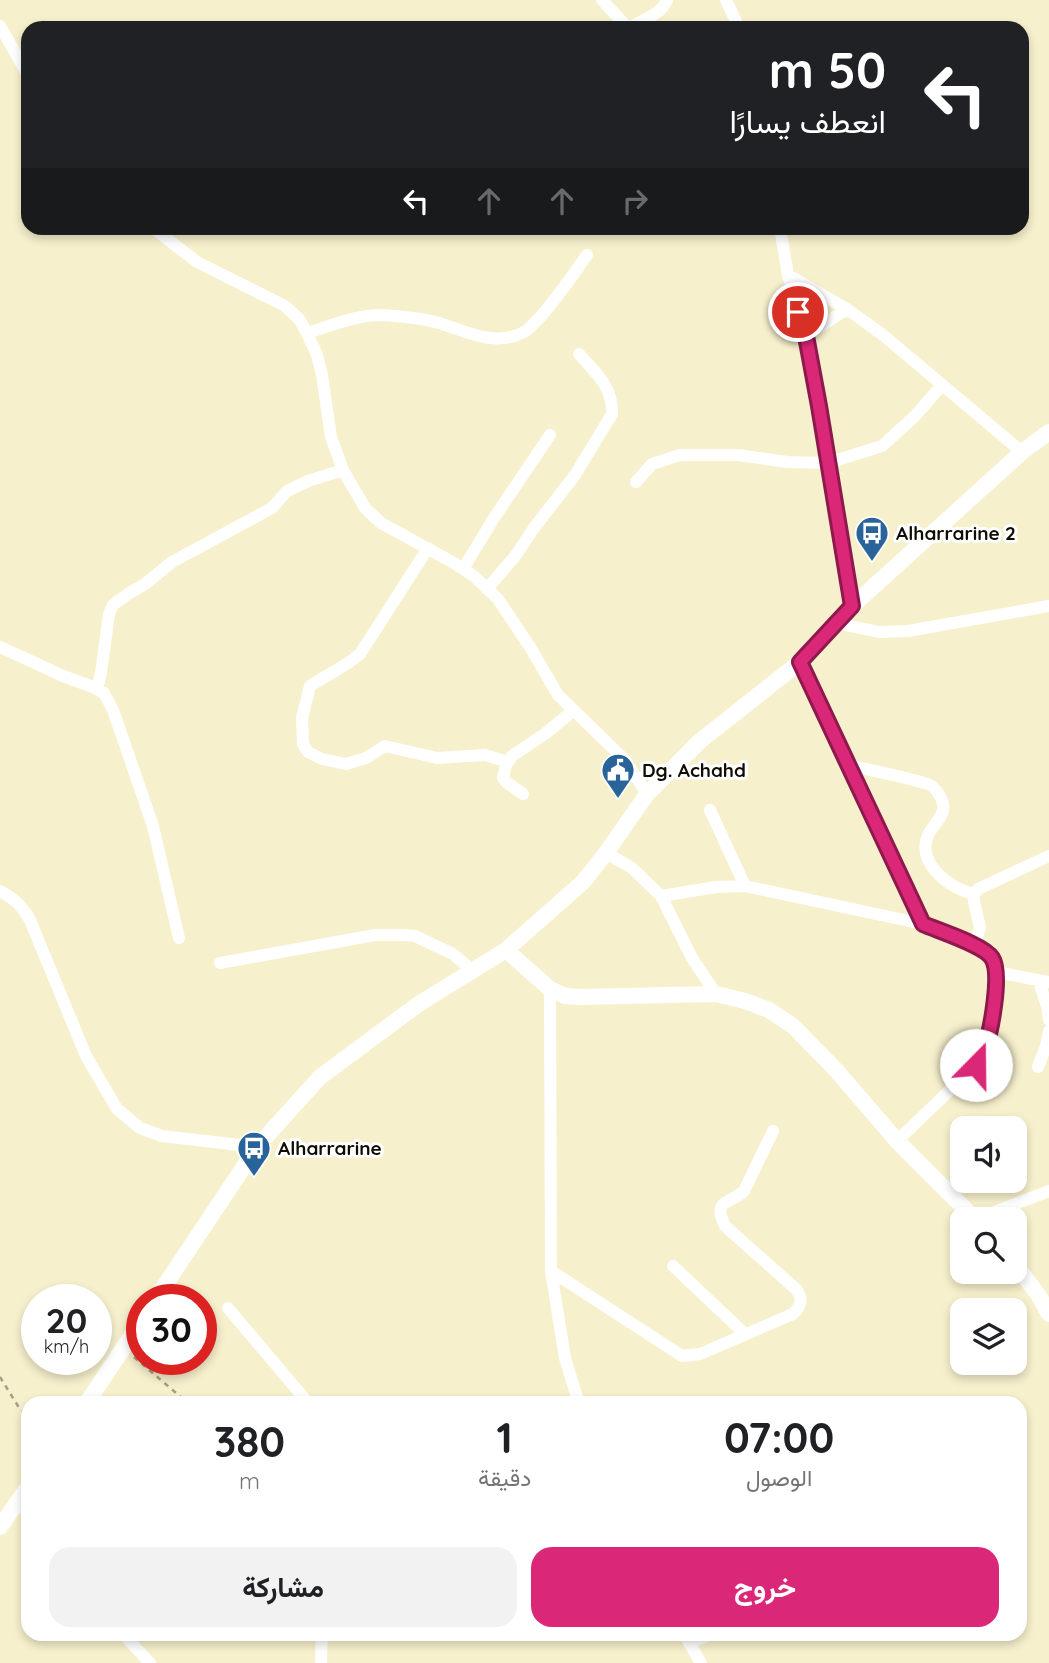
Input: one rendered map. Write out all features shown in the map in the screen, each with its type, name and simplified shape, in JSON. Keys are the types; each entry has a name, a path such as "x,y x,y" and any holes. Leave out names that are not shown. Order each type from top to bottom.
{"street":[{"path":"602,0 622,21"},
{"path":"641,21 659,11 667,0"},
{"path":"726,0 736,21"},
{"path":"0,26 21,63"},
{"path":"162,235 197,262 285,306 299,319 317,355 331,437 344,470 365,508 382,523 475,577 498,599 558,695 625,760 648,794"},
{"path":"781,235 788,275 806,336 852,606"},
{"path":"307,333 369,315 384,315 436,322 483,338 508,338 523,333 536,322 587,256"},
{"path":"788,275 883,335 1022,452"},
{"path":"806,336 847,310"},
{"path":"487,589 516,555 575,475 612,414 612,402 607,387 579,354"},
{"path":"636,482 652,464 680,455 738,455 787,462 828,463 882,446 915,416 942,385"},
{"path":"166,1284 257,1147 320,1077 420,1003 506,950 583,882 648,794 700,741 800,662 852,606 1022,452 1049,432"},
{"path":"463,569 550,435"},
{"path":"97,689 109,614 113,605 172,562 272,508 287,491 308,481 344,470"},
{"path":"428,548 360,654 350,663 331,671 310,686 302,718 303,744 308,752 322,759 346,764 366,758 385,746 437,758 485,755 508,762"},
{"path":"836,624 879,632 908,631 1049,606"},
{"path":"0,647 104,693 113,710 153,826 179,938"},
{"path":"800,662 923,924"},
{"path":"523,794 503,778 508,762 512,756 574,710"},
{"path":"849,765 931,785 941,798 943,810 927,839 928,860 939,875 954,886 974,894"},
{"path":"710,810 745,886"},
{"path":"606,853 632,868 662,896 692,958 716,993"},
{"path":"975,946 980,927 974,902 974,894 978,889 1049,856"},
{"path":"662,896 716,887 745,886 923,924 982,948 992,958 997,984 990,1030 976,1065 897,1141"},
{"path":"0,891 22,907 30,920 86,1056 117,1109 140,1128 162,1136 257,1147"},
{"path":"220,963 375,935 404,935 415,936 453,954 473,971"},
{"path":"506,950 550,989 565,996 580,998 716,993 769,1010 793,1026 836,1070 897,1141 963,1207"},
{"path":"996,972 1044,982 1049,1020"},
{"path":"550,989 551,1271 565,1358 577,1396"},
{"path":"1038,1067 1049,1031"},
{"path":"551,1271 682,1356 699,1354 793,1314 800,1305 797,1290 725,1226 721,1218 720,1208 724,1201 744,1191 773,1131"},
{"path":"1009,1207 1049,1191"},
{"path":"673,1266 745,1334"},
{"path":"1027,1280 1049,1314"},
{"path":"229,1308 302,1396"},
{"path":"91,1396 126,1344"},
{"path":"2,1519 21,1509"},
{"path":"130,1641 150,1663"},
{"path":"321,1663 322,1641"},
{"path":"688,1641 701,1663"}],"path":[{"path":"123,1349 179,1396"},
{"path":"0,1377 21,1409"}],"place":[{"name":"Alharrarine 2","path":"872,563"},
{"name":"Dg. Achahd","path":"618,800"},
{"name":"Alharrarine","path":"254,1178"}],"route":[{"path":"798,312 806,336 819,406 852,606 800,662 923,924 982,948 992,958 997,984 990,1030 976,1065"}]}
